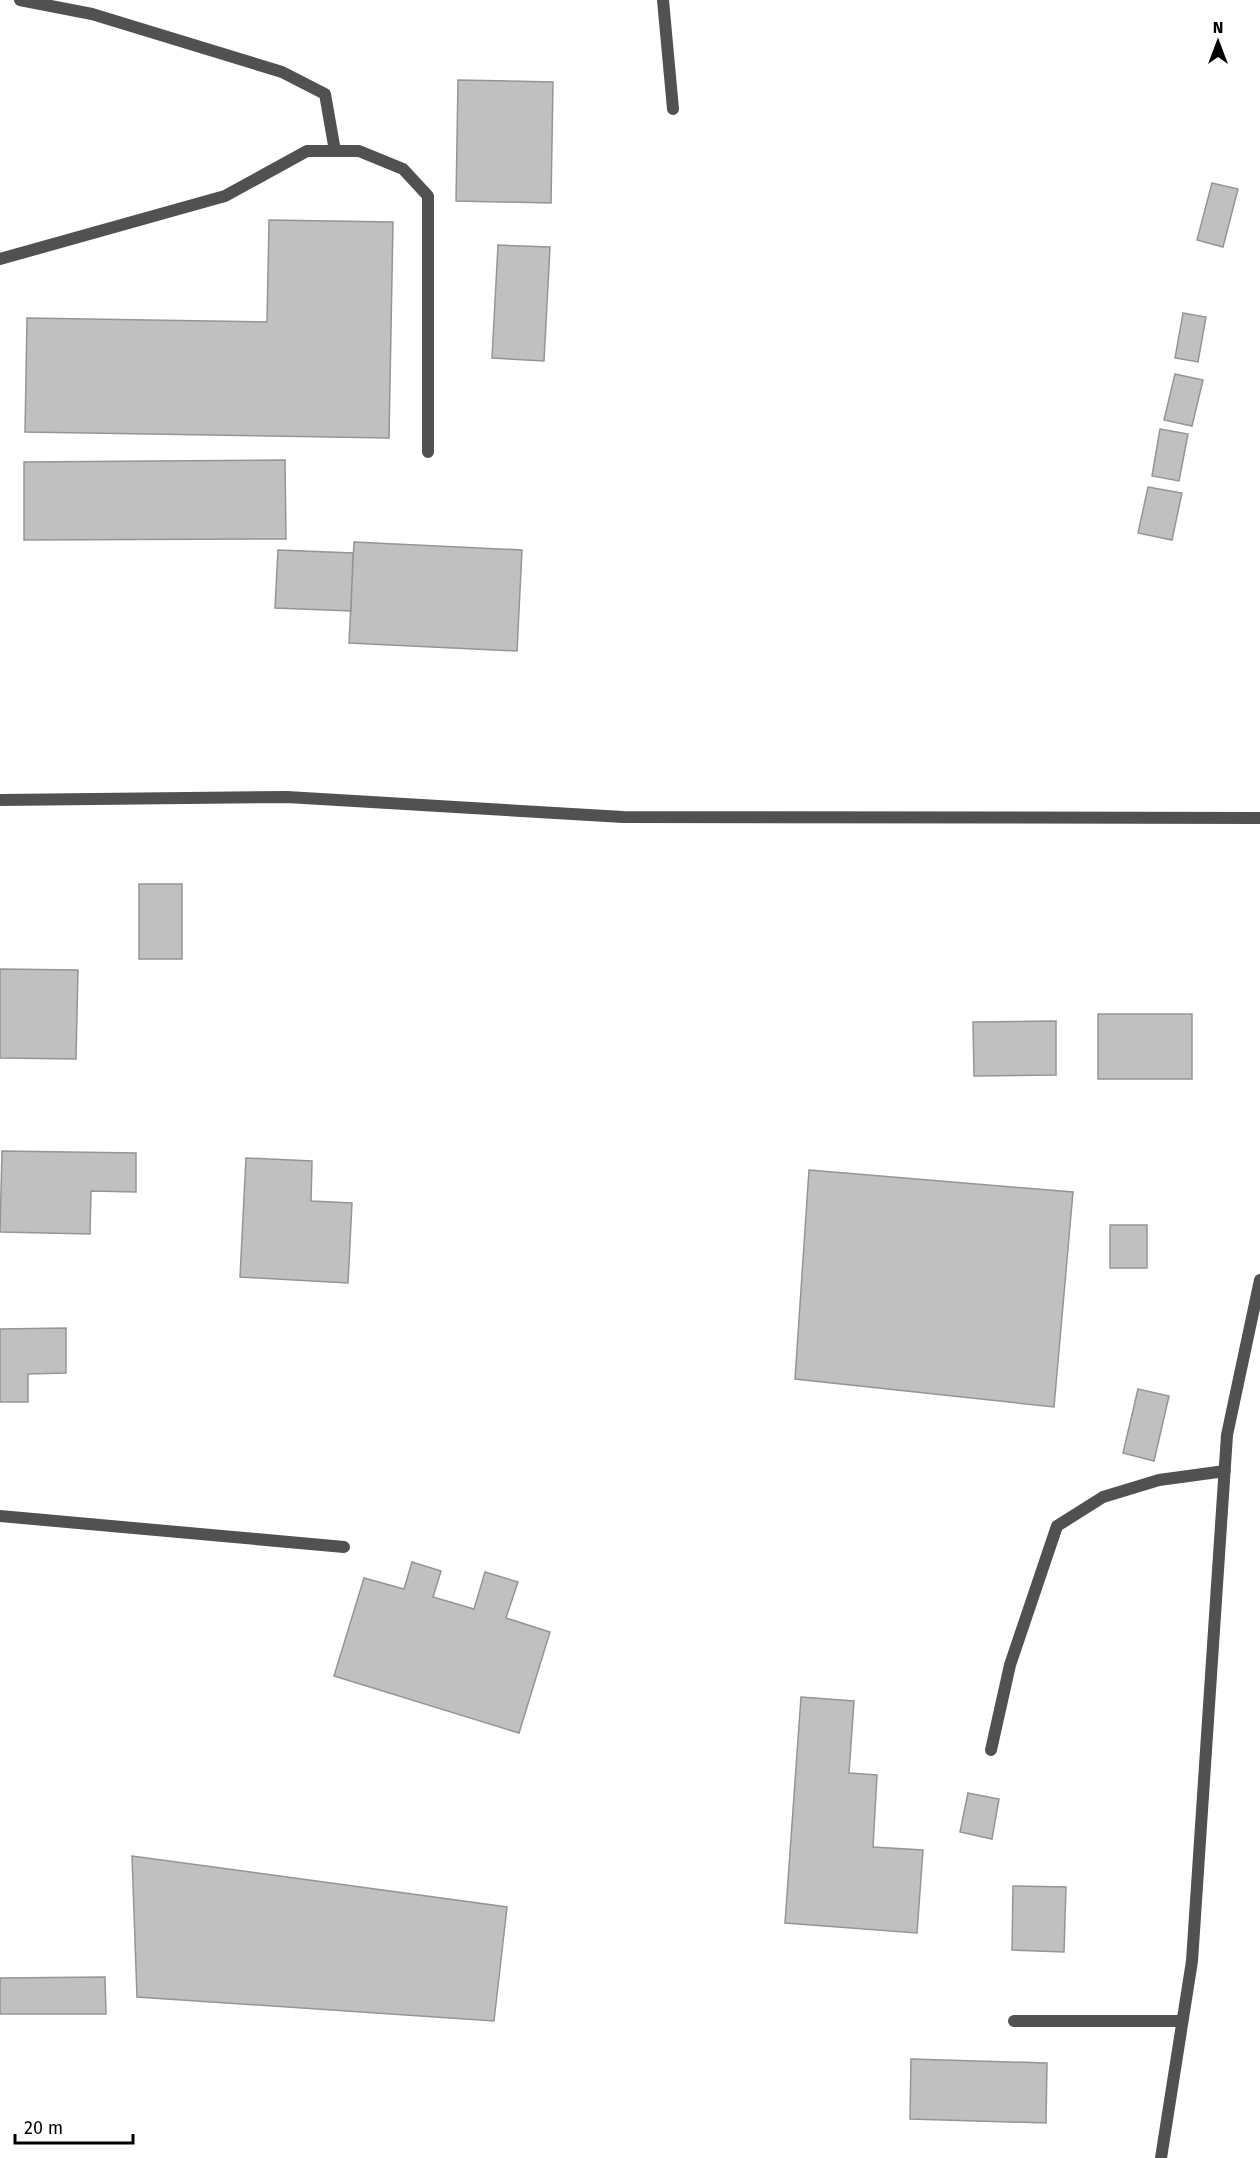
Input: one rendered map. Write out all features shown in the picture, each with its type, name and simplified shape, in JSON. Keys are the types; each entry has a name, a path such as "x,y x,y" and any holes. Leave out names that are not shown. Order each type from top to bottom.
{"street":[{"path":"20,0 92,14 282,72 325,94 335,151"},
{"path":"663,0 673,109"},
{"path":"0,259 225,196 307,151 359,151 403,169 428,196 428,452"},
{"path":"0,800 287,797 623,817 1260,818"},
{"path":"1161,2158 1192,1961 1227,1435 1260,1280"},
{"path":"991,1750 1010,1665 1057,1526 1102,1497 1159,1480 1225,1471"},
{"path":"0,1516 344,1547"},
{"path":"1014,2021 1182,2021"}],"building":[{"path":"458,80 553,82 551,203 456,201"},
{"path":"1212,183 1238,189 1223,247 1197,240"},
{"path":"269,220 393,222 389,438 25,432 27,318 267,322"},
{"path":"498,245 550,247 544,361 492,358"},
{"path":"1183,313 1206,317 1198,362 1175,358"},
{"path":"1175,374 1203,380 1192,426 1164,420"},
{"path":"1160,429 1188,434 1179,481 1152,476"},
{"path":"285,460 286,539 24,540 24,462"},
{"path":"1148,487 1182,493 1172,540 1138,533"},
{"path":"354,542 522,550 517,651 349,643"},
{"path":"278,550 353,553 351,611 275,608"},
{"path":"139,884 182,884 182,959 139,959"},
{"path":"0,969 78,970 76,1059 0,1058"},
{"path":"1098,1014 1192,1014 1192,1079 1098,1079"},
{"path":"1056,1021 1056,1075 974,1076 973,1022"},
{"path":"2,1151 136,1153 136,1192 91,1191 90,1234 0,1232"},
{"path":"246,1158 312,1161 311,1201 352,1203 348,1283 240,1277"},
{"path":"809,1170 1073,1192 1054,1407 795,1379"},
{"path":"1110,1225 1147,1225 1147,1268 1110,1268"},
{"path":"66,1328 66,1373 28,1374 28,1402 0,1402 0,1329"},
{"path":"1138,1389 1169,1396 1154,1461 1123,1453"},
{"path":"412,1562 441,1571 433,1597 474,1609 485,1572 518,1582 506,1618 550,1632 519,1733 334,1676 364,1578 404,1589"},
{"path":"801,1697 854,1701 849,1773 877,1775 873,1847 923,1850 917,1933 785,1923"},
{"path":"968,1793 999,1799 992,1839 960,1832"},
{"path":"132,1856 507,1907 494,2021 137,1997"},
{"path":"1013,1886 1066,1887 1064,1952 1012,1950"},
{"path":"105,1977 106,2014 0,2014 0,1978"},
{"path":"911,2059 1047,2063 1046,2123 910,2119"}]}
